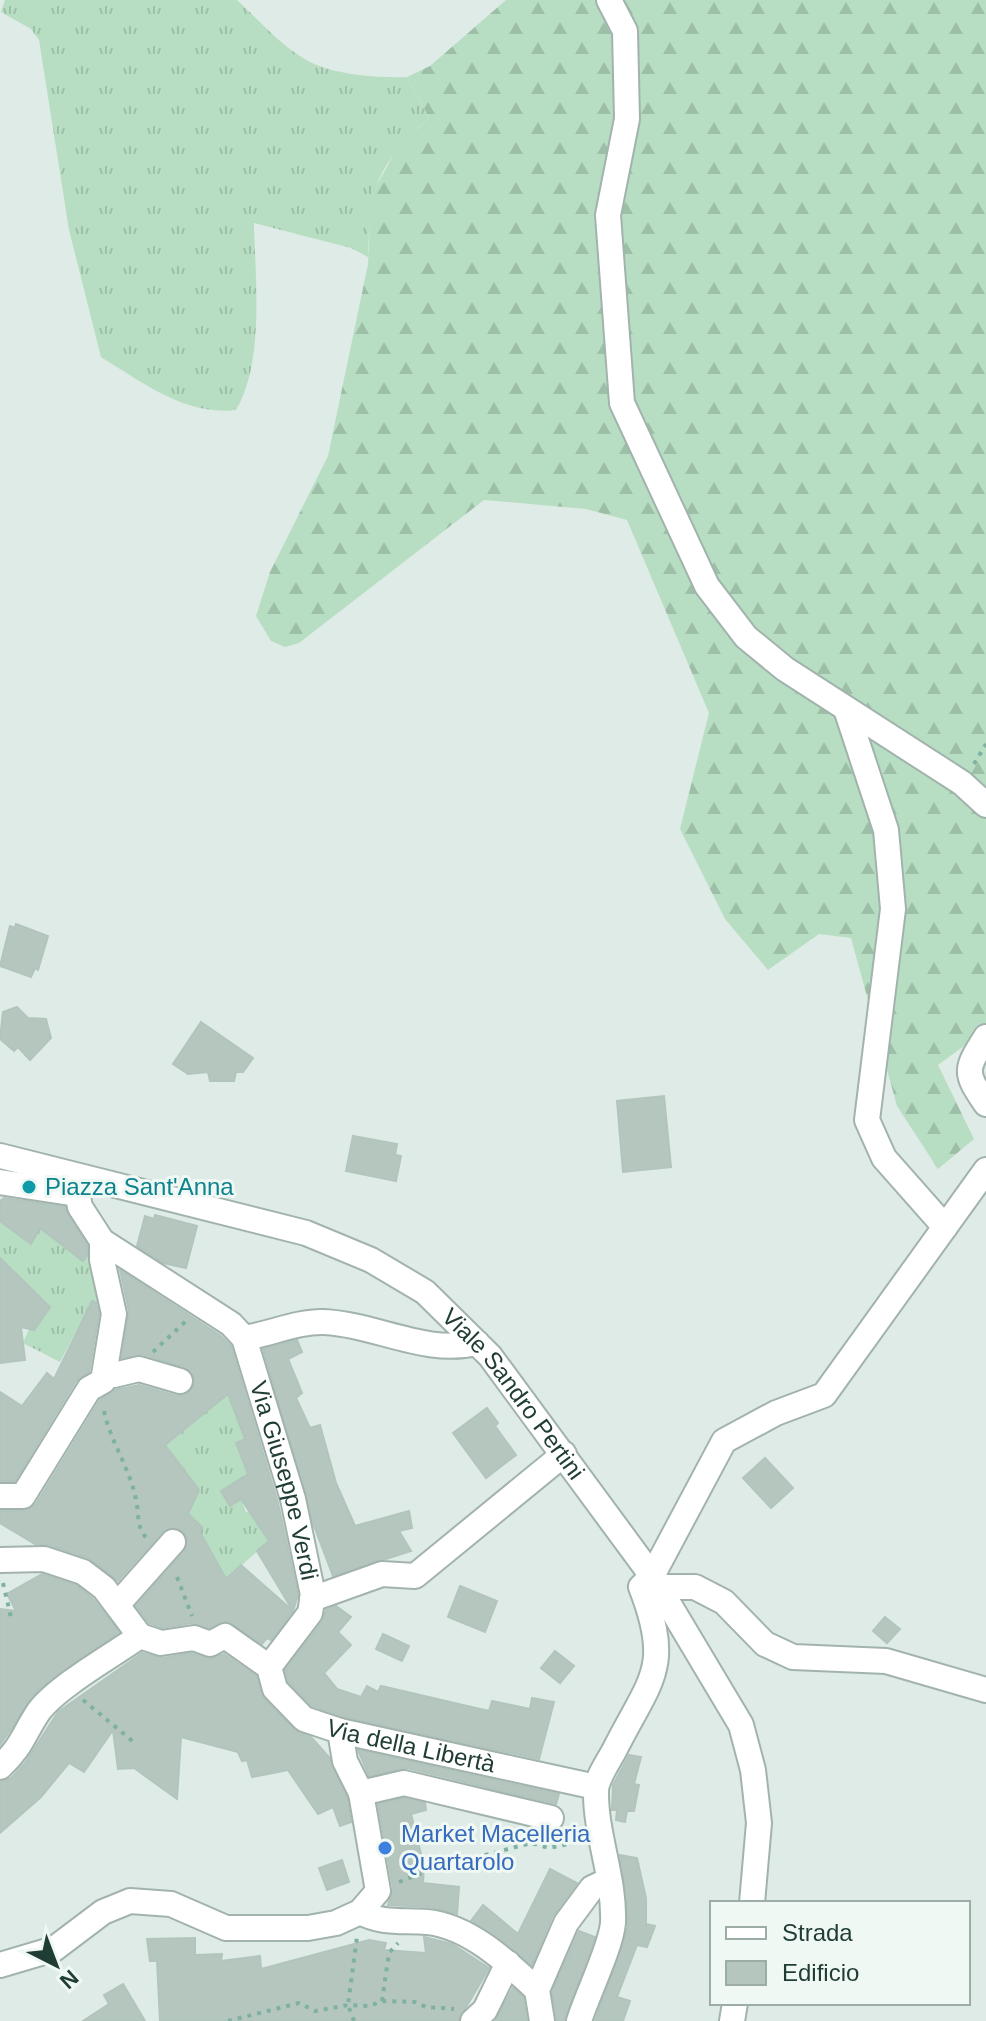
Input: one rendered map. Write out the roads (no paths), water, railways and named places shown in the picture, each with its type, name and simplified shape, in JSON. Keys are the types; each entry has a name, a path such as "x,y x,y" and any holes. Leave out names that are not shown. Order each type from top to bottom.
{"street":[{"path":"609,0 625,31 627,119 608,215 622,403 707,586 746,637 785,669 962,783 986,805"},
{"path":"846,709 886,830 893,909 867,1120 884,1158 945,1227"},
{"path":"986,1037 968,1065 970,1080 986,1104"},
{"name":"Viale Sandro Pertini","path":"0,1156 76,1185 306,1233 371,1260 425,1292 477,1343 564,1454 656,1581 741,1725 748,1748 759,1821 752,1901"},
{"path":"656,1581 724,1441 776,1413 824,1395 986,1170"},
{"path":"0,1182 76,1185 80,1207 102,1241 231,1324 244,1338 321,1322 372,1329 450,1350 477,1343"},
{"path":"102,1241 102,1260 114,1314 104,1377"},
{"name":"Via Giuseppe Verdi","path":"244,1338 293,1499 312,1599 310,1613 269,1667"},
{"path":"0,1496 23,1496 89,1389 104,1377 139,1369 180,1381"},
{"path":"312,1599 382,1574 415,1576 564,1454"},
{"path":"117,1605 167,1549"},
{"path":"0,1560 59,1562 83,1572 104,1588 140,1636 39,1711 19,1750 0,1767"},
{"path":"579,2021 613,1926 596,1787 652,1680 658,1660 659,1644 653,1616 641,1587 656,1581 695,1587 724,1602 753,1634 793,1657 886,1661 986,1690"},
{"name":"Via della Libertà","path":"140,1636 161,1643 194,1638 210,1644 225,1636 269,1667 275,1689 304,1719 340,1731 596,1787"},
{"path":"0,1965 54,1949 103,1912 130,1901 171,1904 226,1928 308,1928 336,1923 360,1912 378,1891 361,1793 345,1761 340,1731"},
{"path":"361,1793 404,1783 551,1818"},
{"path":"542,2021 537,1990 566,1923 592,1888 609,1880"},
{"path":"360,1912 374,1919 428,1922 458,1930 508,1963 537,1990"},
{"path":"467,2018 485,2010 508,1963"}],"place":[{"name":"Piazza Sant'Anna","path":"29,1187"},
{"name":"Market Macelleria Quartarolo","path":"385,1848"}]}
